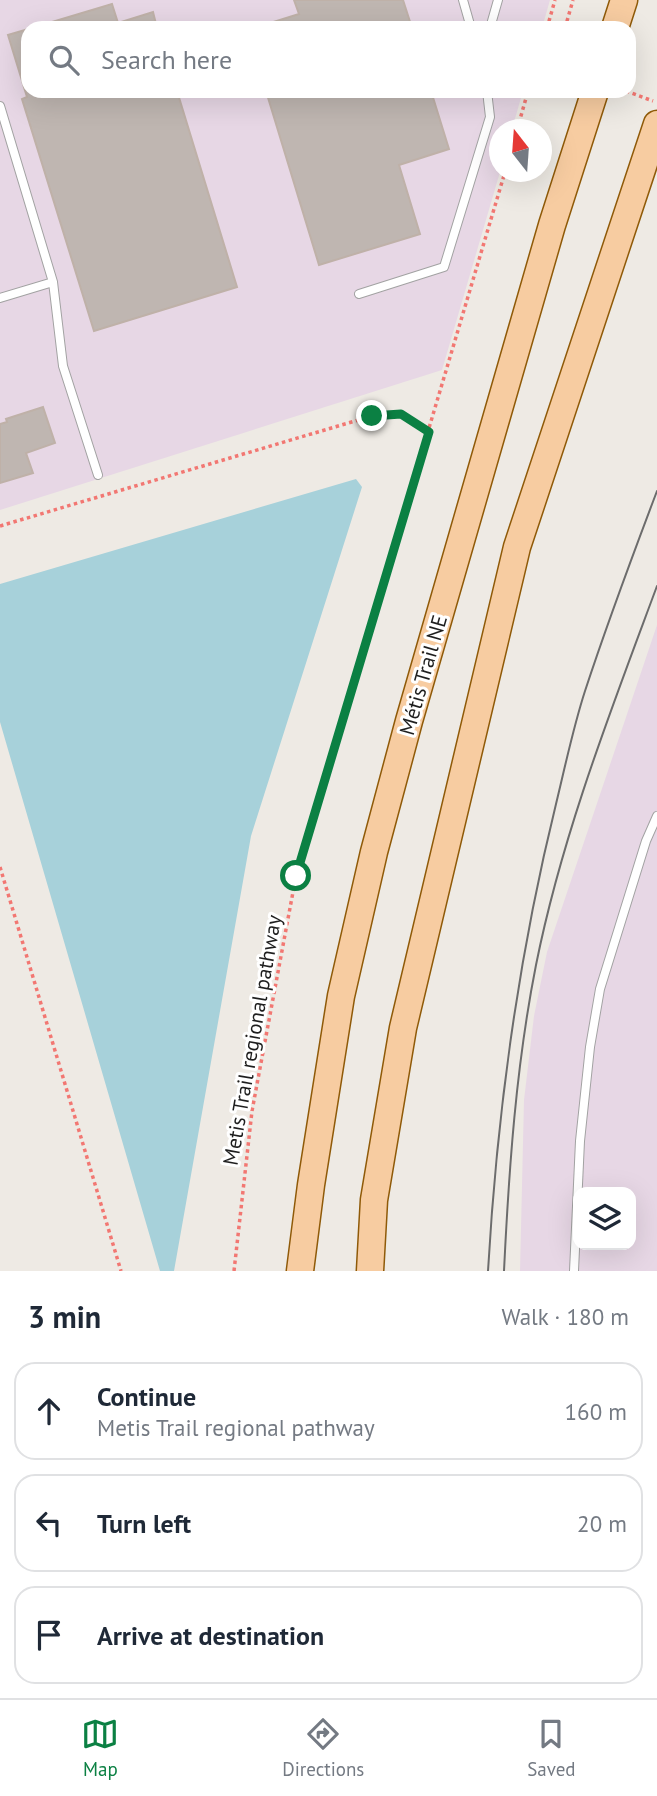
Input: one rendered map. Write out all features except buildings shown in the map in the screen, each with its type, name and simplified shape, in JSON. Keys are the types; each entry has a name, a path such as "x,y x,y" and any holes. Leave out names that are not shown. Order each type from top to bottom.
{"main road":[{"path":"617,21 624,0"},
{"name":"Métis Trail NE","path":"300,1271 341,996 374,852 552,225 593,98"},
{"path":"370,1271 374,1200 403,1028 517,547 657,124"}],"lane":[{"path":"463,0 469,21"},
{"path":"492,21 498,0"},
{"path":"359,294 444,267 489,117 488,98"},
{"path":"0,106 53,282 63,366 97,475"},
{"path":"0,298 53,282"},
{"path":"574,1271 580,1140 590,1047 600,989 646,841 657,816"}],"path":[{"path":"549,21 555,0"},
{"path":"567,21 573,0"},
{"path":"636,95 657,103"},
{"path":"520,119 526,98"},
{"name":"Metis Trail regional pathway","path":"234,1271 252,1111 296,876 502,182"},
{"path":"0,526 372,416 401,414 429,432"},
{"path":"0,867 121,1271"}],"shaded area":[{"path":"0,0 550,0 544,21 21,21 21,98 521,98 515,119 489,119 489,182 497,182 442,370 0,510"},
{"path":"657,625 657,1271 520,1271 524,1100 534,1016 547,952"}],"water":[{"path":"356,479 362,487 251,836 174,1271 160,1271 0,722 0,584"}],"tram line":[{"path":"488,1271 503,1094 520,978 543,862 581,705 657,491"},
{"path":"504,1271 518,1079 536,965 559,868 589,773 657,586"}],"route":[{"path":"296,876 429,432 401,414 372,416"}]}
